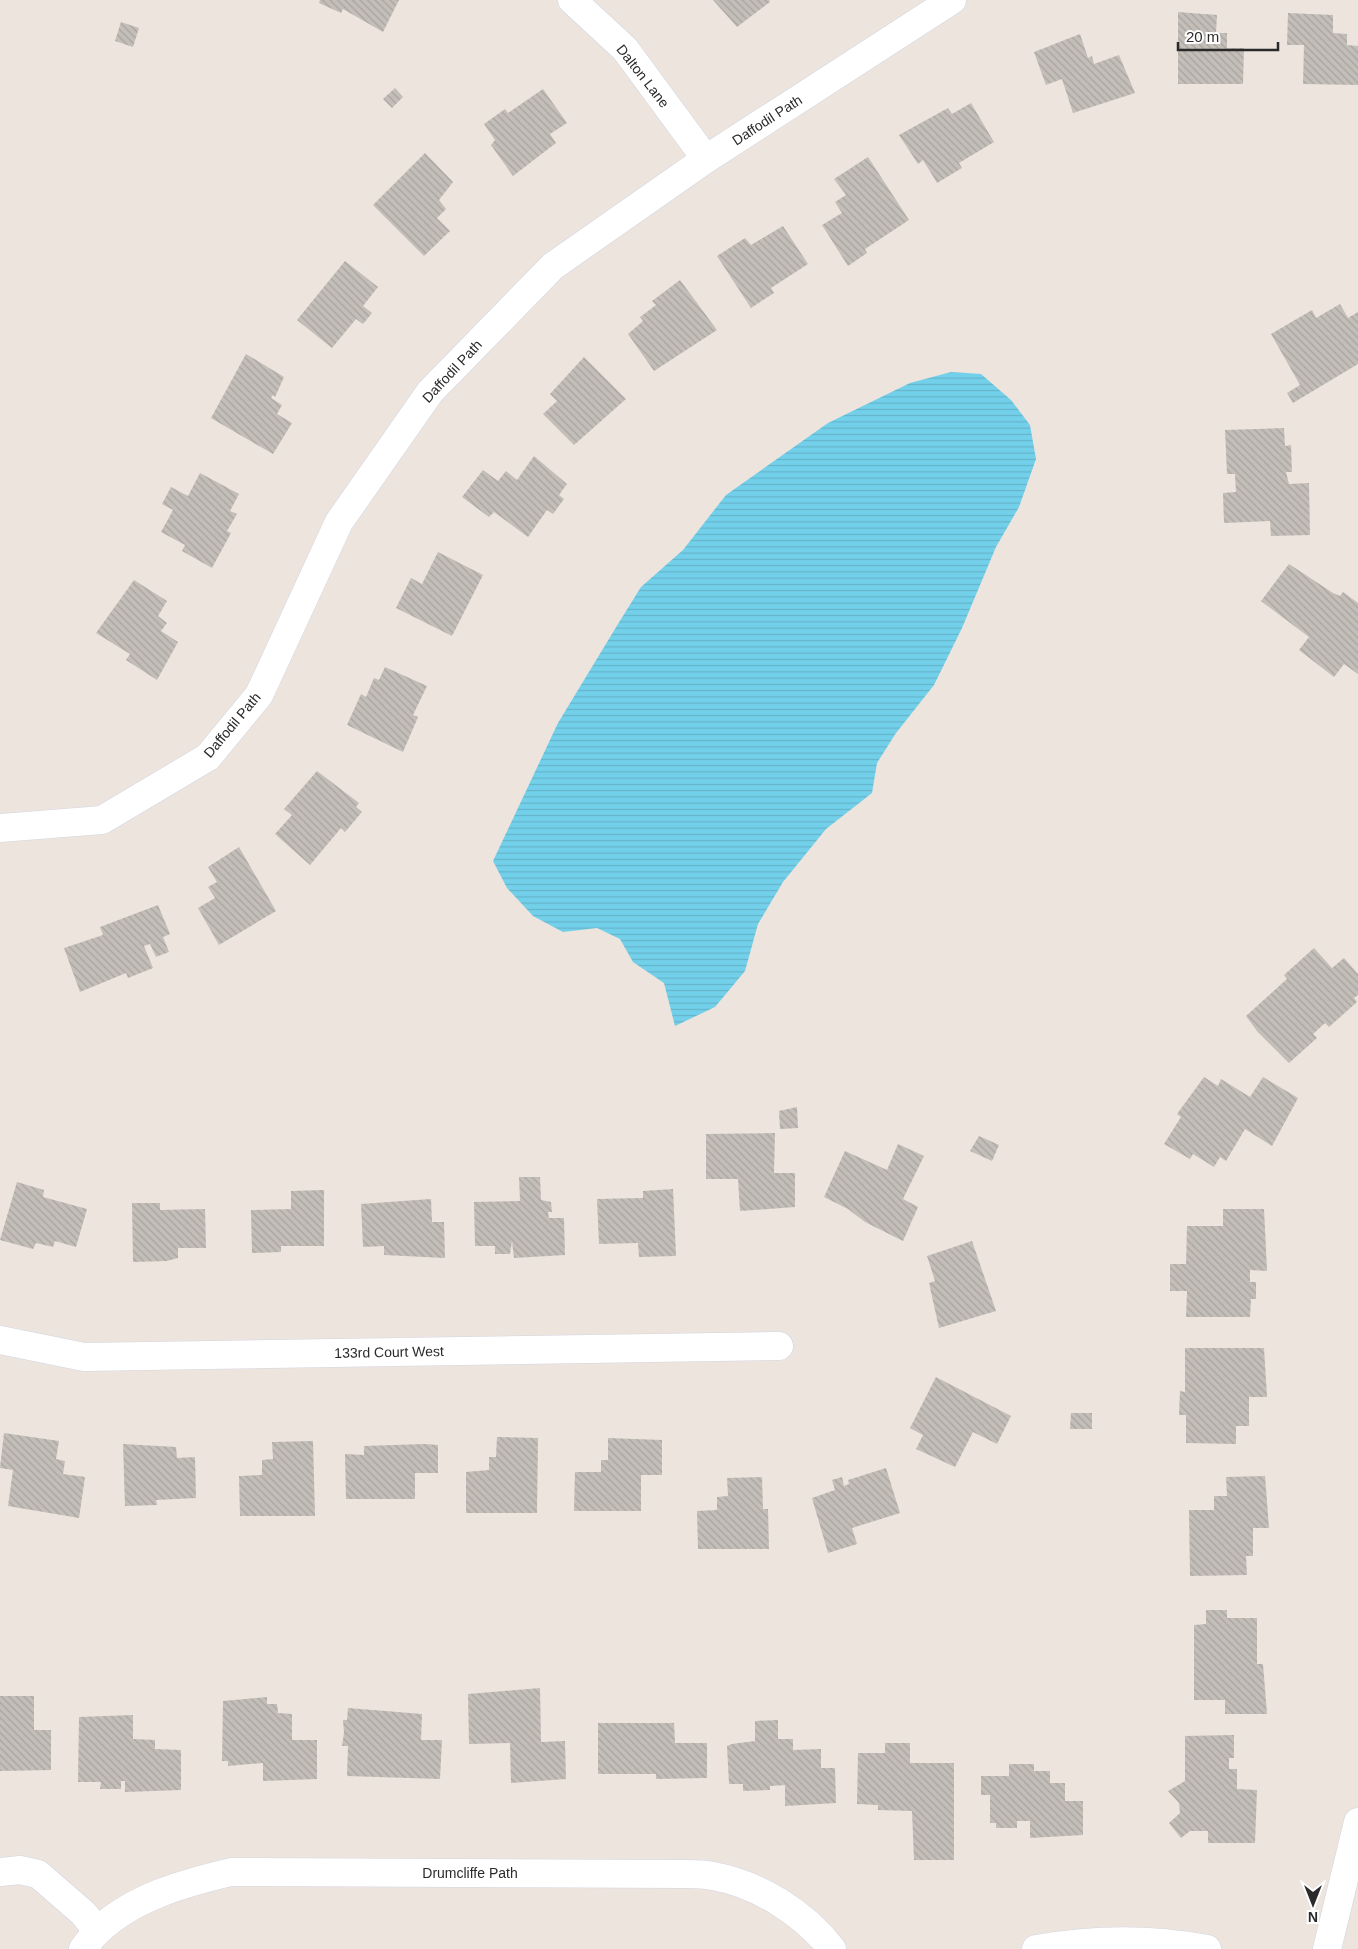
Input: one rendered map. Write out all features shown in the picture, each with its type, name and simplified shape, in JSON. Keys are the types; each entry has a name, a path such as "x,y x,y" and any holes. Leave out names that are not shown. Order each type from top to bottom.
{"street":[{"name":"Dalton Lane","path":"572,0 625,49 706,159"},
{"name":"Daffodil Path","path":"0,828 102,820 208,757 259,695 340,522 430,392 553,266 706,159 952,0"},
{"name":"133rd Court West","path":"0,1340 84,1357 780,1346"},
{"path":"1327,1949 1358,1822"},
{"name":"Drumcliffe Path","path":"0,1872 20,1870 38,1874 83,1913 90,1940 123,1912 159,1893 187,1882 232,1872 686,1874 713,1876 753,1889 790,1910 820,1933 832,1949"},
{"path":"1036,1949 1130,1940 1175,1943 1207,1949"}],"water":[{"path":"951,372 981,374 1011,400 1030,425 1036,459 1019,507 996,547 962,628 934,685 896,733 877,763 872,793 826,829 783,882 758,924 745,971 715,1007 675,1026 664,983 633,962 620,939 597,928 563,932 533,916 507,888 493,861 558,723 641,587 683,550 726,495 828,423 910,383"}],"building":[{"path":"320,0 399,0 383,32 343,9 341,13 319,3"},
{"path":"713,0 769,0 770,2 737,27"},
{"path":"1178,12 1217,15 1216,33 1227,33 1227,48 1244,48 1243,84 1178,84"},
{"path":"1288,13 1333,15 1333,33 1347,34 1347,45 1358,46 1358,85 1303,84 1304,45 1287,45"},
{"path":"121,22 139,28 133,47 115,41"},
{"path":"1080,34 1088,58 1092,56 1094,64 1119,55 1135,93 1073,113 1062,79 1046,85 1034,52"},
{"path":"395,88 403,97 392,108 383,99"},
{"path":"543,89 567,123 550,134 556,143 513,176 491,145 495,140 484,124 505,109 508,113"},
{"path":"971,103 994,142 959,163 962,168 937,183 923,160 918,164 899,135 948,108 952,114"},
{"path":"425,153 453,182 439,200 446,209 437,218 450,231 424,256 373,205"},
{"path":"868,157 909,220 865,249 867,253 848,266 822,225 842,213 835,202 846,195 834,179"},
{"path":"783,226 808,264 771,288 774,293 751,308 717,256 745,238 751,245"},
{"path":"345,261 378,287 363,306 372,313 363,324 356,319 332,348 297,320"},
{"path":"680,280 717,330 654,371 628,334 643,321 640,317 656,305 652,301"},
{"path":"1340,304 1348,318 1358,312 1358,364 1293,403 1287,393 1300,385 1271,334 1312,310 1316,318"},
{"path":"246,354 284,377 275,397 273,395 271,398 282,405 277,414 292,423 273,454 211,418"},
{"path":"584,357 626,399 574,445 543,414 557,401 550,394"},
{"path":"1284,428 1285,446 1291,445 1292,472 1286,472 1289,484 1309,483 1310,535 1271,536 1270,521 1224,523 1223,493 1236,492 1235,474 1227,474 1225,430"},
{"path":"534,456 567,484 559,495 564,499 553,514 547,510 528,537 494,512 489,517 462,497 483,470 498,481 506,471 517,480"},
{"path":"200,473 239,494 230,511 237,514 227,531 231,533 212,568 182,551 185,545 161,532 173,510 162,504 171,487 188,496"},
{"path":"438,552 483,575 452,636 396,608 411,578 422,584"},
{"path":"1289,564 1333,593 1340,596 1343,592 1358,603 1358,674 1344,664 1334,677 1299,650 1309,637 1261,601"},
{"path":"134,580 167,601 158,616 167,623 161,631 178,642 157,680 126,660 130,654 96,633"},
{"path":"385,667 427,686 413,715 418,717 403,752 347,725 361,694 366,697 374,678 379,680"},
{"path":"317,771 359,803 356,807 362,812 345,832 341,828 310,865 275,834 292,815 284,809"},
{"path":"239,847 276,911 219,945 198,908 215,898 208,887 217,882 208,867"},
{"path":"158,905 170,934 163,937 169,952 156,957 150,944 144,946 153,968 128,978 126,973 80,992 64,948 103,935 100,927"},
{"path":"1314,948 1332,968 1344,958 1358,974 1358,995 1354,998 1357,1002 1329,1027 1325,1023 1313,1034 1317,1038 1289,1063 1257,1031 1246,1016 1287,979 1284,975"},
{"path":"1204,1077 1218,1086 1221,1079 1250,1097 1263,1077 1298,1098 1272,1146 1245,1129 1226,1161 1220,1157 1214,1167 1193,1154 1190,1159 1164,1144 1181,1117 1177,1114"},
{"path":"797,1107 798,1128 780,1129 779,1111"},
{"path":"775,1133 774,1173 795,1173 795,1207 740,1211 738,1179 706,1179 706,1134"},
{"path":"979,1136 999,1145 992,1161 970,1151"},
{"path":"898,1144 924,1156 903,1199 918,1207 903,1241 865,1222 848,1209 824,1197 845,1151 887,1170"},
{"path":"519,1177 540,1177 541,1200 551,1202 552,1212 548,1212 549,1218 564,1218 565,1255 514,1258 512,1241 510,1254 495,1254 495,1246 475,1246 474,1202 520,1201"},
{"path":"17,1182 44,1190 43,1197 87,1209 76,1247 55,1241 53,1247 36,1243 33,1249 0,1240"},
{"path":"673,1189 676,1256 639,1257 638,1243 599,1244 597,1199 643,1198 643,1191"},
{"path":"324,1190 324,1246 281,1246 281,1252 252,1253 251,1210 291,1209 291,1191"},
{"path":"431,1199 432,1222 444,1222 445,1258 384,1255 384,1246 363,1247 361,1204"},
{"path":"132,1203 160,1203 160,1210 205,1209 206,1248 178,1248 178,1258 167,1261 133,1262"},
{"path":"1223,1209 1264,1209 1267,1271 1250,1270 1250,1282 1256,1282 1256,1299 1251,1299 1250,1317 1186,1317 1187,1291 1170,1291 1170,1264 1186,1264 1187,1226 1223,1226"},
{"path":"972,1241 996,1311 939,1328 929,1283 935,1281 927,1256"},
{"path":"1185,1348 1264,1348 1267,1397 1249,1397 1249,1426 1236,1426 1236,1444 1186,1443 1186,1415 1179,1415 1180,1391 1185,1392"},
{"path":"936,1377 1011,1416 997,1444 973,1432 955,1467 916,1449 923,1435 910,1428"},
{"path":"1071,1413 1092,1413 1092,1429 1070,1429"},
{"path":"4,1433 59,1441 56,1459 65,1461 63,1474 85,1477 79,1518 8,1506 13,1470 0,1468"},
{"path":"497,1437 538,1438 537,1513 466,1513 466,1472 489,1470 489,1457 496,1457"},
{"path":"608,1438 662,1440 662,1475 641,1475 641,1511 574,1511 575,1472 601,1472 601,1460 608,1460"},
{"path":"313,1441 315,1516 240,1516 239,1476 262,1475 262,1460 273,1459 272,1442"},
{"path":"123,1444 176,1447 177,1458 195,1457 196,1498 156,1500 157,1505 125,1506"},
{"path":"438,1445 438,1473 415,1473 415,1499 346,1499 345,1454 364,1455 364,1446"},
{"path":"886,1468 900,1513 852,1528 857,1544 828,1553 812,1498 835,1490 832,1480 842,1477 844,1486 849,1484 848,1480"},
{"path":"1265,1476 1269,1528 1253,1528 1253,1556 1246,1556 1247,1575 1190,1576 1189,1510 1214,1510 1214,1496 1227,1496 1226,1477"},
{"path":"762,1477 763,1509 768,1509 769,1549 698,1549 697,1511 717,1510 717,1497 728,1496 727,1478"},
{"path":"1206,1610 1227,1610 1227,1618 1257,1618 1257,1664 1263,1664 1267,1714 1225,1714 1225,1700 1194,1700 1194,1625 1206,1624"},
{"path":"540,1688 541,1742 565,1741 566,1779 511,1783 510,1743 469,1744 468,1694"},
{"path":"0,1696 34,1696 34,1730 51,1730 51,1770 0,1771"},
{"path":"267,1697 267,1704 277,1704 278,1713 292,1714 292,1740 317,1740 317,1779 263,1781 263,1763 228,1766 228,1761 222,1761 223,1701"},
{"path":"348,1708 422,1714 421,1740 442,1740 440,1779 347,1776 348,1746 342,1746 343,1720 347,1720"},
{"path":"133,1715 133,1739 155,1740 155,1749 181,1750 181,1790 125,1792 125,1781 121,1781 121,1789 100,1789 101,1782 78,1782 79,1717"},
{"path":"778,1720 778,1739 793,1739 793,1750 821,1749 821,1768 835,1768 836,1803 785,1806 785,1785 770,1786 770,1790 743,1791 743,1784 729,1784 727,1746 755,1741 755,1721"},
{"path":"598,1723 674,1723 675,1743 707,1743 707,1778 656,1779 656,1774 598,1774"},
{"path":"1234,1735 1234,1758 1229,1758 1229,1769 1237,1769 1237,1789 1257,1790 1255,1843 1208,1843 1208,1831 1190,1831 1181,1838 1169,1823 1180,1813 1179,1803 1168,1791 1185,1781 1185,1736"},
{"path":"885,1743 910,1743 910,1763 954,1763 954,1860 914,1860 912,1811 878,1810 878,1805 857,1804 858,1753 885,1753"},
{"path":"1009,1764 1034,1764 1034,1771 1050,1771 1050,1783 1065,1783 1065,1801 1083,1801 1083,1835 1030,1838 1030,1821 1017,1821 1017,1828 996,1828 996,1823 990,1823 990,1795 981,1795 981,1776 1009,1776"}]}
